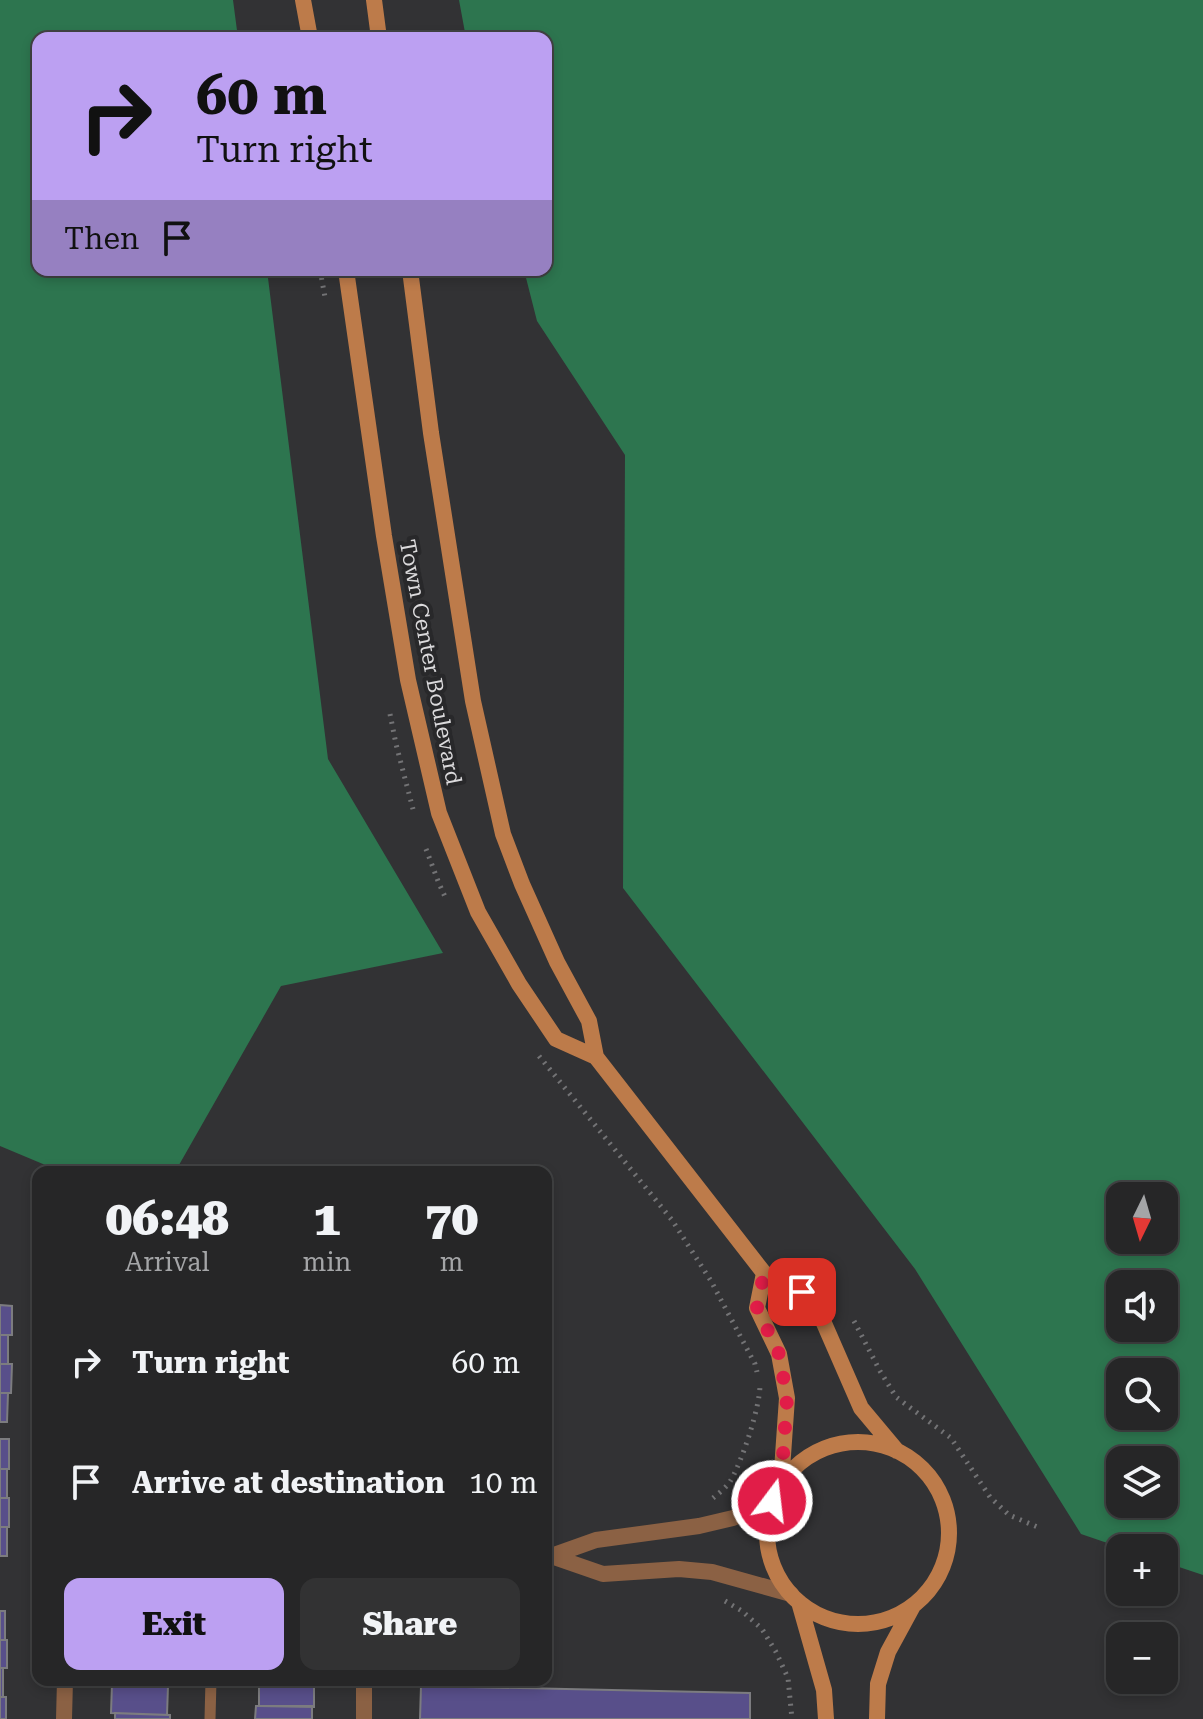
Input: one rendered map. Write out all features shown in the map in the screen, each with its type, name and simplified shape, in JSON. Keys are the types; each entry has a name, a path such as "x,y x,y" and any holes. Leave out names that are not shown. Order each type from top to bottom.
{"street":[{"path":"303,0 309,32"},
{"path":"374,0 378,32"},
{"name":"Town Center Boulevard","path":"347,276 408,680 439,813 478,912 519,984 556,1039 596,1057"},
{"name":"Town Center Boulevard","path":"411,276 431,433 473,701 503,834 551,949 589,1021 596,1057 764,1273 802,1292 820,1314 861,1408 897,1451 921,1468 939,1491 947,1515 949,1540 943,1565 931,1588 913,1606 888,1652 878,1684 877,1719"},
{"name":"Town Center Boulevard","path":"764,1273 757,1308 779,1354 787,1398 781,1484"},
{"name":"Town Center Boulevard","path":"897,1451 872,1443 846,1443 820,1450 798,1464 781,1484 772,1501 767,1522 767,1542 781,1582 815,1613 839,1622 865,1624 890,1618 913,1606"},
{"path":"552,1555 596,1540 710,1524 772,1501"},
{"path":"552,1557 603,1574 679,1569 712,1572 795,1598"},
{"name":"Town Center Boulevard","path":"795,1598 824,1690 826,1719"},
{"path":"64,1719 65,1686"},
{"path":"364,1686 364,1719"}],"lane":[{"path":"210,1719 211,1686"}],"path":[{"path":"389,703 396,744 417,822"},
{"path":"422,836 449,905"},
{"path":"534,1050 672,1220 711,1281 755,1364 761,1387 759,1400 739,1463 729,1483 713,1498 702,1503"},
{"path":"854,1321 896,1397 951,1438 990,1497 1009,1515 1040,1528"},
{"path":"723,1600 742,1611 762,1629 776,1652 788,1678 792,1719"}],"green space":[{"path":"0,0 233,0 237,32 32,32 32,276 268,276 328,759 443,953 281,986 178,1166 48,1166 0,1146"},
{"path":"459,0 1203,0 1203,1575 1178,1567 1178,1534 1106,1534 1106,1543 1081,1534 915,1269 623,888 625,455 537,321 526,276 552,276 552,32 465,32"}],"building":[{"path":"0,1305 12,1306 12,1335 0,1335"},
{"path":"0,1335 8,1335 8,1364 0,1364"},
{"path":"0,1364 12,1364 11,1393 0,1393"},
{"path":"0,1393 8,1393 7,1422 0,1422"},
{"path":"0,1439 9,1439 9,1469 0,1469"},
{"path":"0,1469 7,1469 7,1498 0,1498"},
{"path":"0,1498 9,1498 9,1527 0,1527"},
{"path":"0,1527 7,1527 7,1556 0,1556"},
{"path":"0,1611 5,1611 5,1640 0,1640"},
{"path":"0,1640 7,1640 7,1668 0,1668"},
{"path":"0,1668 3,1668 3,1697 0,1697"},
{"path":"112,1686 168,1686 167,1715 111,1713"},
{"path":"259,1686 314,1686 314,1707 259,1706"},
{"path":"421,1686 750,1693 750,1719 420,1719"},
{"path":"0,1697 6,1697 6,1719 0,1719"},
{"path":"256,1706 312,1706 312,1719 255,1719"},
{"path":"115,1713 170,1715 170,1719 115,1719"}],"route":[{"path":"772,1501 781,1484 787,1398 779,1354 757,1308 764,1273 802,1292"}]}
